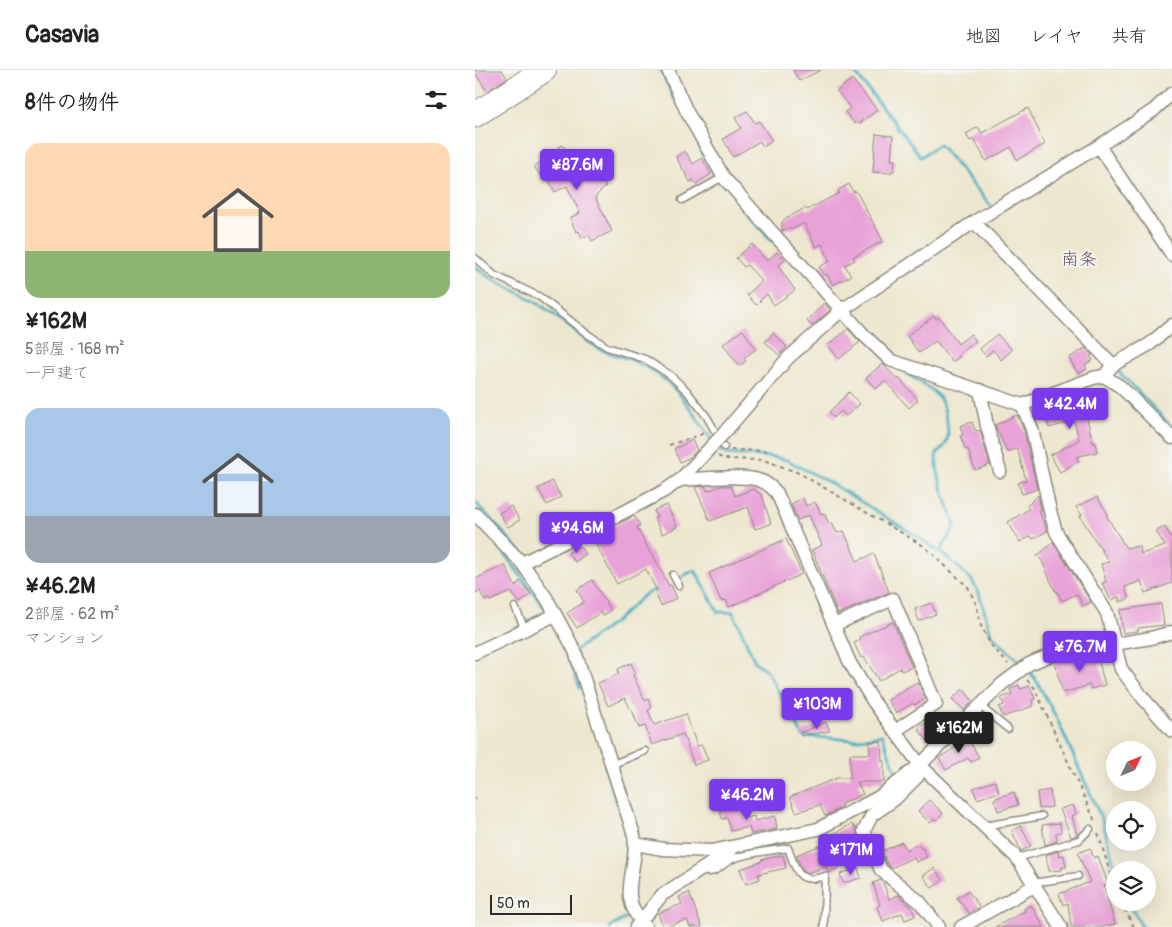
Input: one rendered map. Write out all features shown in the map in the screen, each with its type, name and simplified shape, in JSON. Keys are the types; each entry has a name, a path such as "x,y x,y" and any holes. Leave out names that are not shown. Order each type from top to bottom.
{"highway":[{"path":"475,116 544,70"}],"street":[{"path":"668,70 687,112 723,177 842,310 890,360 1022,405 1093,378 1104,376 1113,365 1150,344 1172,324"},
{"path":"522,562 624,512 664,491 680,480 713,452 724,433 788,358 842,310 974,222 1099,146 1154,110 1172,93"},
{"path":"1099,146 1172,255"},
{"path":"974,222 1113,365"},
{"path":"1104,376 1121,387 1172,438"},
{"path":"980,390 987,426 1000,471"},
{"path":"1022,405 1032,430 1056,532 1107,613 1121,669 1172,731"},
{"path":"680,480 748,478 761,481 777,492 850,663 873,701 923,766 1017,858 1061,927"},
{"path":"475,514 522,562 547,599 575,651 633,835 635,844 630,876 630,900 641,925 662,894 735,848"},
{"path":"834,625 893,599 936,704 895,732"},
{"path":"475,653 555,615"},
{"path":"939,927 920,902 881,870 864,831 872,815 895,799 923,766 980,706 1002,684 1022,669 1053,654 1151,638 1172,632"},
{"path":"635,844 663,850 712,851 735,848 818,829 879,798 923,766"},
{"path":"961,927 1033,885"}],"lane":[{"path":"682,200 723,177"},
{"path":"475,258 495,275 540,297 607,347 645,359 671,375 687,391 707,417 724,447"},
{"path":"673,575 679,586"},
{"path":"515,607 525,629"},
{"path":"980,706 1008,729"},
{"path":"611,765 645,751"},
{"path":"985,826 1042,816"},
{"path":"1017,858 1079,840 1090,829"},
{"path":"699,871 711,873 739,857 788,848 798,873 802,877 809,880 825,876 824,927"},
{"path":"1033,885 1078,876"}],"path":[{"path":"669,445 700,434"},
{"path":"724,447 732,451 771,451"},
{"path":"713,452 724,459 764,460 799,473 924,546 967,587 977,606 981,626 991,645 1002,659 1022,669 1035,687 1094,819 1107,861"},
{"path":"1090,829 1094,819"},
{"path":"1126,911 1134,927"}],"building":[{"path":"475,70 502,70 507,78 487,91"},
{"path":"793,70 821,70 799,81"},
{"path":"852,79 877,110 859,124 857,122 855,124 845,112 850,108 837,91"},
{"path":"1028,108 1045,144 1017,160 1011,147 986,161 974,139 970,141 966,134 978,127 982,133"},
{"path":"747,111 755,123 759,121 772,141 763,147 760,141 733,157 723,139 741,128 735,118"},
{"path":"876,134 893,136 891,160 895,160 894,171 891,171 891,173 873,172"},
{"path":"562,145 573,158 579,154 592,183 598,178 606,186 595,197 612,231 592,241 589,235 582,238 579,231 576,232 570,218 580,213 567,186 555,192 545,173 541,176 534,167"},
{"path":"685,151 693,164 702,158 711,174 696,184 693,180 690,182 676,157"},
{"path":"849,184 853,192 856,191 883,241 853,257 855,260 845,265 851,276 833,285 827,274 824,275 819,267 830,261 822,244 816,247 804,223 793,229 788,228 782,231 782,222 805,208 807,210 839,193 838,190"},
{"path":"752,244 767,261 777,252 785,260 778,266 795,290 774,305 767,294 756,305 747,295 762,281 747,265 744,267 736,258"},
{"path":"824,303 830,310 812,326 807,321"},
{"path":"934,316 936,319 939,317 958,344 971,334 976,341 952,362 936,341 919,353 907,336"},
{"path":"848,329 860,342 839,359 828,345"},
{"path":"743,330 756,349 744,358 746,361 739,366 723,344"},
{"path":"773,333 787,347 779,355 765,342"},
{"path":"997,334 1012,350 1001,360 993,350 986,356 980,349"},
{"path":"1085,348 1092,355 1090,356 1093,360 1085,365 1087,369 1078,374 1069,358"},
{"path":"882,364 899,378 918,400 909,408 885,381 876,389 866,378"},
{"path":"849,392 860,404 846,416 841,411 834,418 829,412"},
{"path":"1075,393 1078,399 1082,398 1097,452 1076,457 1079,461 1060,472 1050,455 1079,440 1074,421 1049,428 1043,406"},
{"path":"1017,415 1024,431 1037,489 1022,494 1018,483 1026,480 1017,448 1007,452 995,425"},
{"path":"972,422 975,430 980,431 990,465 975,470 968,449 966,450 960,436 963,435 960,426"},
{"path":"692,440 697,450 690,457 680,462 674,449"},
{"path":"552,481 561,497 547,505 538,489"},
{"path":"705,486 707,491 721,486 731,486 735,496 753,489 762,495 771,524 755,529 748,507 710,521 695,487"},
{"path":"1038,495 1041,510 1039,510 1047,531 1033,539 1031,536 1020,542 1008,522 1029,509 1027,506"},
{"path":"1097,497 1126,548 1140,546 1141,554 1165,546 1156,531 1165,527 1172,539 1172,583 1145,593 1141,581 1125,587 1129,599 1119,602 1119,597 1111,600 1102,583 1106,582 1101,564 1109,562 1076,507"},
{"path":"803,498 806,506 815,502 821,514 824,513 829,524 832,523 837,533 844,531 857,561 874,554 889,592 838,614 812,550 822,545 809,515 798,520 791,504"},
{"path":"667,505 677,527 662,534 654,518 657,517 654,510"},
{"path":"511,506 520,520 508,527 499,513"},
{"path":"634,516 640,525 637,527 650,553 652,553 677,598 661,606 655,593 657,591 646,569 617,584 592,537"},
{"path":"786,539 802,574 729,607 726,600 721,601 709,573"},
{"path":"1053,542 1091,602 1083,606 1077,594 1062,601 1055,591 1042,561 1037,556"},
{"path":"579,546 586,554 575,562 568,553"},
{"path":"505,565 515,586 520,581 531,594 520,603 511,592 490,601 489,599 485,601 480,591 475,593 475,579"},
{"path":"592,580 611,610 603,616 601,612 577,628 567,613 584,602 577,590"},
{"path":"931,603 936,614 919,621 915,609"},
{"path":"1161,604 1164,625 1138,628 1138,631 1123,633 1120,610"},
{"path":"893,622 912,667 901,671 900,668 879,681 864,657 861,658 854,643 860,640 859,637"},
{"path":"1097,655 1105,685 1091,689 1090,685 1063,693 1054,662"},
{"path":"631,663 636,674 633,675 644,699 645,701 648,699 652,708 648,710 654,725 686,714 697,746 702,745 708,760 694,765 683,734 652,745 645,726 639,728 625,698 608,706 598,683 619,674 618,669"},
{"path":"919,683 925,699 914,705 913,703 896,713 888,700"},
{"path":"1019,685 1020,689 1030,686 1035,699 1032,700 1033,706 1003,717 999,707 1004,705 1001,698 1012,694 1010,689"},
{"path":"963,689 973,701 964,710 952,699"},
{"path":"935,715 945,726 928,741 918,729"},
{"path":"826,722 830,731 801,736 800,733"},
{"path":"965,734 979,757 971,762 968,758 946,770 939,758 961,744 958,739"},
{"path":"881,741 882,761 884,761 884,782 857,782 863,794 841,804 842,807 825,816 820,805 796,812 790,797 837,778 850,778 850,754 870,754 869,742"},
{"path":"995,781 999,792 977,799 973,788"},
{"path":"1050,790 1052,807 1039,809 1037,792"},
{"path":"1014,792 1018,805 998,811 994,799"},
{"path":"929,800 943,813 930,823 918,811"},
{"path":"743,804 747,818 754,816 755,821 775,816 777,829 751,834 749,827 731,831 727,818 722,819 720,810"},
{"path":"1073,805 1076,814 1072,816 1077,835 1071,837 1060,809"},
{"path":"1060,823 1061,832 1056,833 1057,841 1045,845 1042,825"},
{"path":"852,824 856,828 858,837 845,850 847,853 835,858 840,867 829,873 826,867 807,873 803,871 796,855 834,840 831,835"},
{"path":"1021,826 1031,846 1021,851 1012,831"},
{"path":"902,842 906,850 918,844 921,849 923,848 927,857 916,862 914,857 891,868 882,851"},
{"path":"1090,848 1094,858 1098,856 1106,878 1106,885 1104,886 1106,911 1111,911 1115,924 1103,927 1071,927 1068,903 1063,905 1059,894 1090,882 1078,853"},
{"path":"1058,851 1059,856 1064,855 1066,867 1062,867 1062,870 1049,871 1046,855"},
{"path":"783,855 786,868 758,874 760,879 746,884 740,869 761,862 761,860"},
{"path":"858,868 861,878 843,883 840,874"},
{"path":"934,868 943,880 932,888 923,876"},
{"path":"881,880 889,899 899,895 902,900 904,899 910,905 915,916 905,920 902,913 883,921 877,907 880,905 873,883"},
{"path":"968,891 979,906 969,913 957,898"},
{"path":"689,893 702,927 690,927 687,920 663,927 658,913 682,904 679,897"},
{"path":"1031,905 1044,927 995,927 1025,911 1024,909"}],"waterway":[{"path":"661,70 674,99"},
{"path":"853,70 921,157 939,144 991,206"},
{"path":"700,149 715,176"},
{"path":"741,207 772,241"},
{"path":"475,266 497,282 545,308 598,348 634,361 660,376 680,395 712,441"},
{"path":"1118,371 1172,427"},
{"path":"907,374 939,397 947,420 947,439 936,455 940,482 955,525 940,552"},
{"path":"715,447 725,454 773,457 787,460 834,485 918,537 948,558 971,579 979,593 991,634 1022,664"},
{"path":"475,502 523,554"},
{"path":"501,549 547,611 528,621"},
{"path":"683,576 695,570 718,612 733,612 755,662 767,671 803,736 854,740 882,735 898,777"},
{"path":"577,649 615,622 644,595 660,587"},
{"path":"561,638 580,688"},
{"path":"1028,670 1036,680 1058,721 1102,820 1113,861"},
{"path":"605,766 627,833 629,846"},
{"path":"912,902 922,915"},
{"path":"1134,911 1142,927"},
{"path":"610,927 630,916"}],"district":[{"name":"南条","path":"1079,259"}]}
